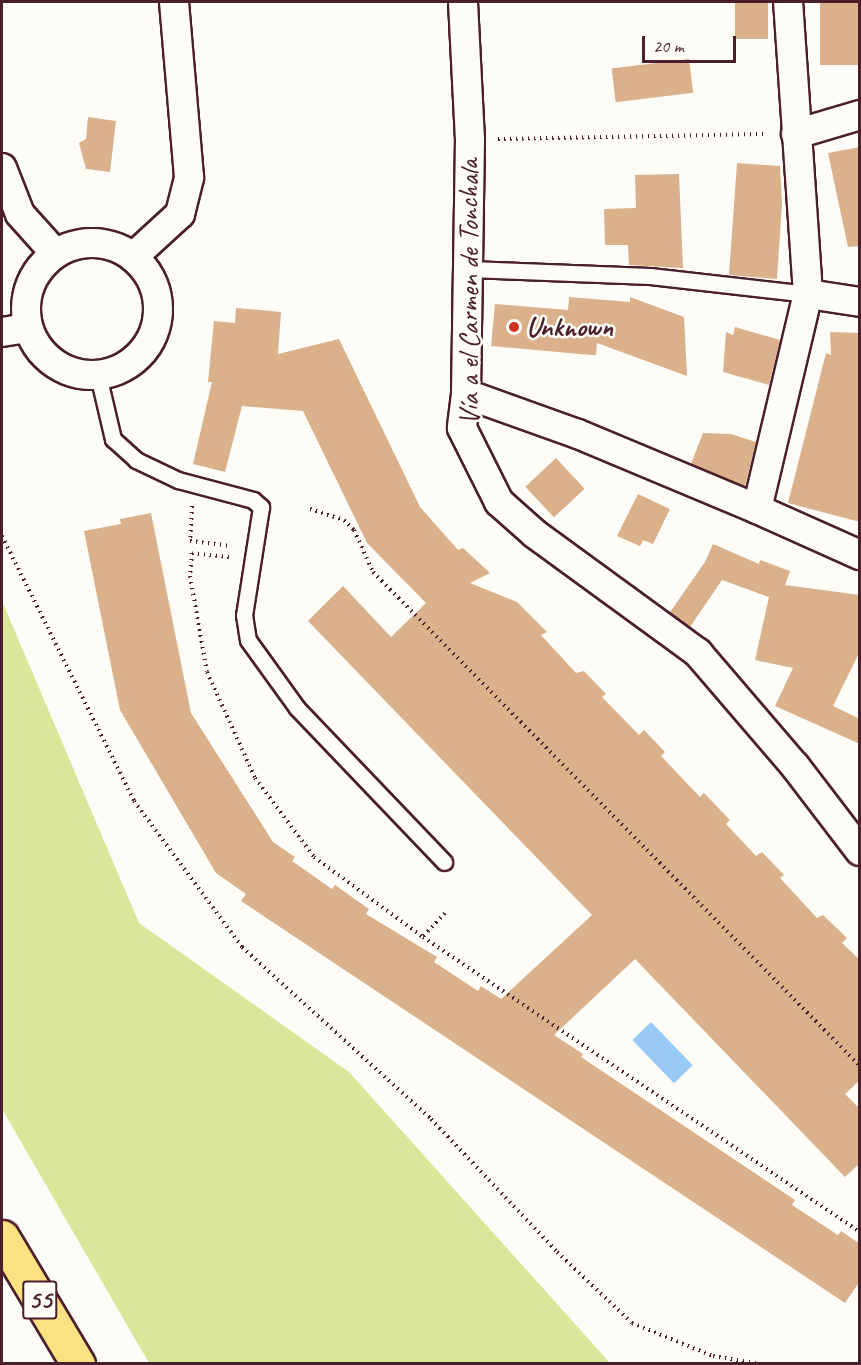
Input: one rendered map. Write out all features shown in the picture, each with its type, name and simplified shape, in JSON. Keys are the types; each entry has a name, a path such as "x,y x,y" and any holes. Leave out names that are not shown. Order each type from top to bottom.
{"highway":[{"name":"55","path":"2,1237 78,1364"}],"street":[{"path":"133,257 180,214 189,177 174,2"},
{"name":"Vía a el Carmen de Tonchala","path":"463,2 470,139 466,394 462,428 499,502 535,534 698,653 795,766 860,851"},
{"path":"757,509 808,294 788,2"},
{"path":"796,134 860,115"},
{"path":"2,168 20,214 55,254"},
{"path":"95,243 116,247 133,257 148,274 157,295 158,318 152,339 138,357 120,369 98,375 80,375 63,369 47,358 36,344 15,330 25,311 30,286 42,265 55,254 75,245 95,243"},
{"path":"808,294 860,302"},
{"path":"466,394 578,434 860,555"}],"lane":[{"path":"469,269 650,276 808,294"},
{"path":"98,375 105,416 113,439 135,460 192,484 253,500 261,507 244,615 248,640 297,708 444,862"}],"path":[{"path":"470,139 796,134"},
{"path":"192,484 190,541 237,546"},
{"path":"310,509 344,520 354,530 373,572 860,1066"},
{"path":"2,536 134,801 242,947 431,1119 557,1252 632,1323 713,1356 760,1364"},
{"path":"236,558 192,553 190,576 207,672 255,778 314,857 423,938 860,1232"},
{"path":"423,938 445,913"}],"green space":[{"path":"2,601 139,923 349,1072 610,1363 149,1363 2,1109"}],"water":[{"path":"651,1022 693,1065 674,1083 632,1040"}],"building":[{"path":"735,2 768,2 768,39 735,39"},
{"path":"820,2 860,2 860,65 820,65"},
{"path":"689,59 693,93 616,102 612,69"},
{"path":"88,117 116,121 110,172 86,169 79,143 86,139"},
{"path":"860,147 860,246 848,247 828,153"},
{"path":"737,163 780,166 782,203 777,279 729,275"},
{"path":"679,174 683,268 629,265 628,245 605,245 604,209 636,208 635,175"},
{"path":"569,297 630,302 630,297 684,317 687,376 597,343 596,355 491,346 495,304 568,310"},
{"path":"236,308 281,312 278,354 339,339 420,507 458,550 463,548 490,573 470,583 517,602 547,632 541,635 576,673 584,671 606,694 602,697 639,735 644,730 665,752 661,756 700,797 704,793 730,820 726,824 756,856 762,852 784,875 780,878 817,918 823,915 847,938 842,943 860,960 860,1080 845,1094 860,1109 860,1163 845,1177 635,959 554,1035 583,1054 581,1057 795,1200 792,1205 838,1235 841,1231 860,1244 860,1281 845,1303 241,901 246,894 216,873 120,710 84,531 121,524 120,519 151,513 191,713 273,842 295,857 292,861 332,889 335,885 369,909 366,914 437,957 434,962 478,991 481,986 501,999 592,915 308,621 343,586 391,637 426,603 367,543 303,411 242,406 225,472 193,464 212,382 208,382 214,321 235,323"},
{"path":"735,327 780,340 769,385 723,372 726,332 733,335"},
{"path":"830,332 860,333 860,522 788,503 826,353 831,355"},
{"path":"703,433 731,434 756,442 745,486 691,464"},
{"path":"556,458 585,489 554,517 525,487"},
{"path":"638,494 670,509 653,544 643,540 640,546 617,536"},
{"path":"713,544 759,564 760,560 790,571 785,585 860,595 860,651 833,706 860,719 860,744 775,706 793,668 755,660 769,597 722,580 690,627 670,612 705,562"}],"place":[{"name":"Unknown","path":"514,327"}]}
